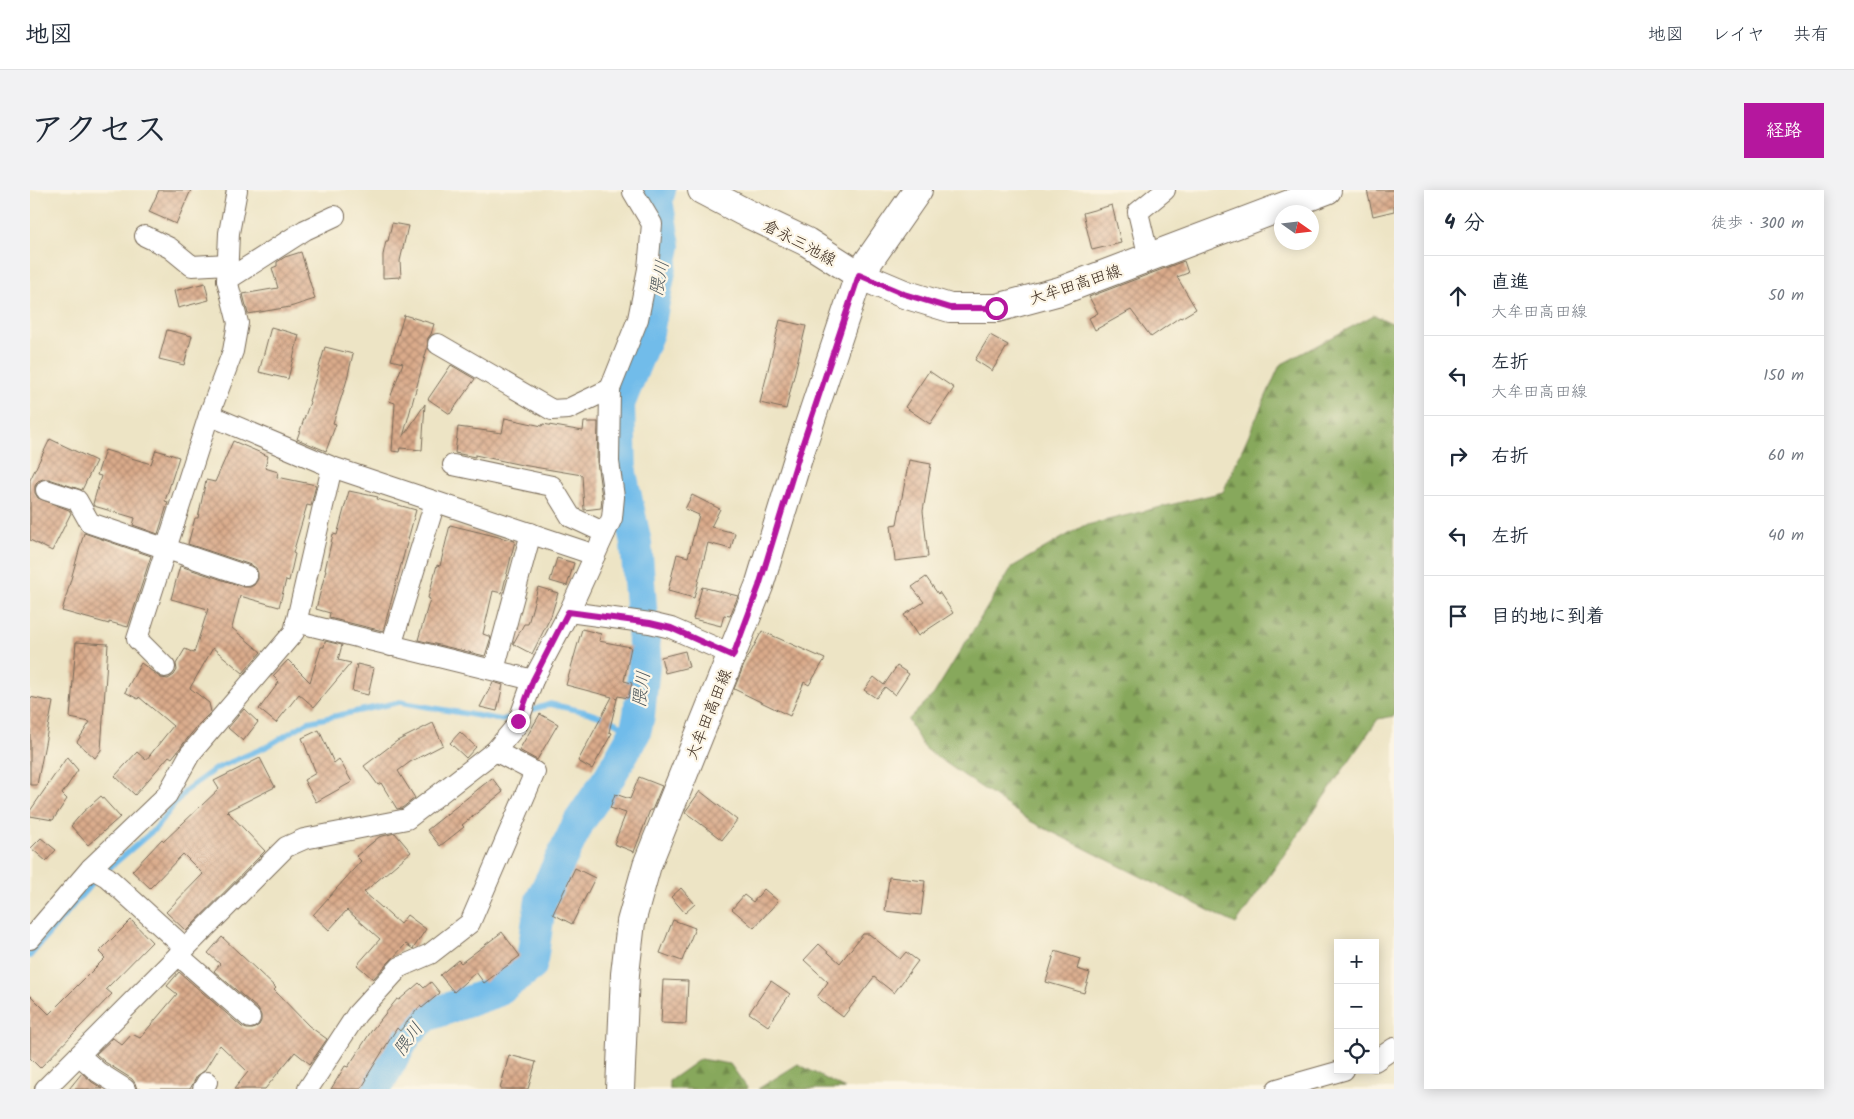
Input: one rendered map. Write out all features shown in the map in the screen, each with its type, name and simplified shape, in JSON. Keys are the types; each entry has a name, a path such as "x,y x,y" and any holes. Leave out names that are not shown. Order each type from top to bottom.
{"main road":[{"name":"倉永三池線","path":"702,190 807,242 859,275"},
{"path":"859,275 918,190"},
{"name":"大牟田高田線","path":"620,1089 625,974 631,922 647,865 733,656 759,586 802,447 859,275 904,294 950,308 996,308 1060,291 1327,190"}],"street":[{"path":"165,667 138,639 209,416 233,351 238,323 228,272 230,233 237,190"},
{"path":"45,1089 286,847 304,839 407,819 495,751 521,713 533,680 568,612 612,518 614,497 609,462 610,389 638,319 648,269 652,224 633,190"},
{"path":"1149,258 1138,212 1165,190"},
{"path":"145,236 170,248 192,266 228,272 305,230 335,216"},
{"path":"438,344 552,410 568,409 610,389"},
{"path":"209,416 332,467 595,555"},
{"path":"453,465 552,486 571,517 605,534"},
{"path":"30,939 98,872 167,795 190,754 294,632 332,467"},
{"path":"46,490 77,500 90,523 247,576"},
{"path":"392,646 436,502"},
{"path":"494,670 531,534"},
{"path":"568,612 644,622 671,628 733,656"},
{"path":"296,622 533,680"},
{"path":"308,1089 357,1014 400,967 430,954 470,923 535,772 495,751"},
{"path":"98,872 250,1018"},
{"path":"1379,1057 1394,1048"},
{"path":"79,1056 98,1072 125,1089"},
{"path":"1277,1089 1334,1073"}],"green space":[{"path":"1374,315 1394,324 1394,716 1378,719 1236,924 1030,821 924,748 908,720 934,694 1012,567 1083,526 1223,492 1280,365"},
{"path":"700,1059 730,1064 748,1089 669,1089 669,1081"},
{"path":"798,1064 845,1089 758,1089"}],"building":[{"path":"159,190 191,190 176,224 149,212"},
{"path":"1367,190 1394,190 1394,211 1373,216"},
{"path":"1112,205 1121,243 1092,250 1083,213"},
{"path":"392,223 408,226 400,261 401,277 383,278 383,255"},
{"path":"301,252 315,299 290,307 248,314 243,294 278,288 272,268 277,266 277,262 285,257"},
{"path":"1184,261 1188,273 1177,277 1196,309 1180,317 1151,337 1131,310 1095,330 1089,318 1098,313 1089,297"},
{"path":"205,283 209,300 178,308 174,291"},
{"path":"404,315 434,324 428,338 427,349 403,437 425,404 422,450 400,448 399,452 392,451 395,403 389,401 403,363 391,360"},
{"path":"780,320 806,326 786,409 760,403"},
{"path":"271,327 299,335 288,379 259,372"},
{"path":"167,330 192,336 184,365 159,359"},
{"path":"990,335 1008,345 992,371 975,360"},
{"path":"325,347 353,354 333,423 336,424 326,451 297,439 310,402"},
{"path":"451,365 475,379 450,414 428,399"},
{"path":"929,371 954,388 930,424 905,407"},
{"path":"505,418 542,426 543,424 583,431 584,422 598,422 597,462 602,497 601,508 584,510 582,475 455,453 458,427 502,433"},
{"path":"50,439 96,461 82,490 49,479 38,481 35,486 35,493 38,498 69,510 71,513 52,551 30,540 30,480"},
{"path":"233,441 268,456 265,468 278,472 277,477 316,485 311,506 307,505 293,553 295,554 289,581 286,580 279,607 240,596 232,628 261,652 243,673 213,648 190,688 209,703 211,712 172,758 169,756 135,795 115,776 137,752 146,760 173,726 139,697 138,699 125,692 141,663 161,678 168,679 174,675 177,670 176,664 185,649 194,653 208,609 171,599 180,566 244,587 254,585 258,579 256,568 251,565 188,544 195,518 198,518 206,480 215,482"},
{"path":"105,450 151,464 156,450 179,457 165,501 168,502 158,534 133,525 135,518 94,506 101,476 97,475"},
{"path":"909,460 931,464 923,511 928,557 895,561 891,525 897,524"},
{"path":"349,491 378,497 377,499 416,510 383,631 329,618 330,613 316,609 333,534 337,535"},
{"path":"692,495 720,509 711,527 735,533 731,549 708,543 694,598 668,591 677,554 688,557 699,515 685,509"},
{"path":"450,525 515,541 502,593 493,591 483,634 491,637 485,656 418,640 430,599 428,598 437,565 440,566"},
{"path":"84,533 151,556 128,627 109,622 109,624 62,611"},
{"path":"557,558 574,563 567,586 550,581"},
{"path":"926,577 953,613 918,636 904,615 924,602 912,587"},
{"path":"538,587 558,593 551,616 532,654 513,644 524,624 528,624"},
{"path":"702,587 738,596 730,616 724,615 721,626 693,619"},
{"path":"582,629 601,634 599,641 631,647 624,681 632,683 628,698 618,696 609,732 612,733 592,769 578,761 612,697 566,685"},
{"path":"762,631 825,659 809,685 804,682 790,716 734,689"},
{"path":"325,641 342,645 338,660 351,663 314,707 299,694 276,723 259,709 279,682 273,676 288,660 310,682 321,647 324,647"},
{"path":"76,642 108,644 101,750 95,758 77,742 90,722 70,718"},
{"path":"685,651 689,667 665,673 661,657"},
{"path":"357,664 374,668 368,695 352,691"},
{"path":"897,666 909,674 895,695 885,687 876,698 864,690 874,677 884,685"},
{"path":"493,682 503,685 497,711 480,707"},
{"path":"30,697 53,702 37,785 30,785"},
{"path":"244,709 258,722 243,741 228,728"},
{"path":"540,714 558,724 537,760 519,750"},
{"path":"433,723 443,745 410,762 398,771 415,798 402,808 397,809 381,783 378,785 364,766 397,741"},
{"path":"319,730 334,763 339,759 352,782 316,802 304,780 316,773 302,738"},
{"path":"460,732 476,747 466,758 450,743"},
{"path":"67,757 78,770 62,794 67,799 53,820 30,816 30,811"},
{"path":"260,758 275,787 227,811 265,851 186,931 166,912 203,874 183,854 150,888 132,871 162,839 164,841 219,789 214,781"},
{"path":"639,777 662,786 652,810 650,810 634,852 614,844 626,813 610,808 615,794 630,799"},
{"path":"492,778 503,792 462,825 464,827 440,846 427,830"},
{"path":"700,791 737,820 722,840 685,812"},
{"path":"101,796 120,817 88,845 71,826"},
{"path":"395,833 411,852 364,892 400,924 407,915 426,929 413,949 406,944 373,979 357,965 380,939 347,910 329,930 313,915 361,861 356,856 379,837"},
{"path":"41,838 56,850 46,861 31,848"},
{"path":"575,868 595,878 572,924 553,914"},
{"path":"889,877 925,881 921,915 885,911"},
{"path":"681,888 695,904 685,913 671,897"},
{"path":"764,889 778,901 754,928 732,909 744,895 753,902"},
{"path":"131,920 152,942 106,989 112,994 40,1068 30,1058 30,995 49,1014 105,958 99,952"},
{"path":"673,920 695,928 682,961 660,953"},
{"path":"502,932 520,956 484,983 476,972 454,992 440,975 458,960 461,963"},
{"path":"863,934 869,934 900,959 906,952 918,961 894,993 874,977 843,1017 817,997 828,982 804,960 819,944 840,963"},
{"path":"222,937 276,988 274,990 309,1026 327,1039 310,1064 295,1052 265,1089 234,1089 248,1072 220,1045 204,1071 197,1076 190,1089 137,1089 132,1079 96,1054 113,1038 122,1045 132,1034 140,1038 177,994 167,986 179,972 242,1027 253,1029 259,1025 261,1015 258,1009 214,971 220,964 208,953"},
{"path":"1055,951 1080,959 1077,969 1090,973 1084,993 1046,982"},
{"path":"663,980 688,981 686,1024 661,1023"},
{"path":"771,981 790,994 768,1026 749,1013"},
{"path":"431,982 440,993 422,1008 420,1006 400,1031 397,1028 361,1089 331,1089 345,1066 348,1067 372,1030 397,999 399,1000 419,983 424,988"},
{"path":"509,1055 536,1062 528,1089 500,1089"},
{"path":"82,1073 92,1082 103,1089 69,1089"}],"waterway":[{"name":"隈川","path":"375,1089 408,1032 426,1016 495,992 531,966 541,900 579,822 610,776 635,732 639,715 645,656 636,543 621,473 619,404 648,332 665,246 657,200 660,190"},
{"path":"30,956 93,882 155,829 186,790 215,769 268,746 308,722 400,702 502,720 515,716"},
{"path":"526,712 550,704 586,712 635,732"}],"route":[{"path":"518,721 533,680 568,612 650,623 671,628 733,656 759,586 799,455 859,275 904,294 950,308 996,308"}]}
